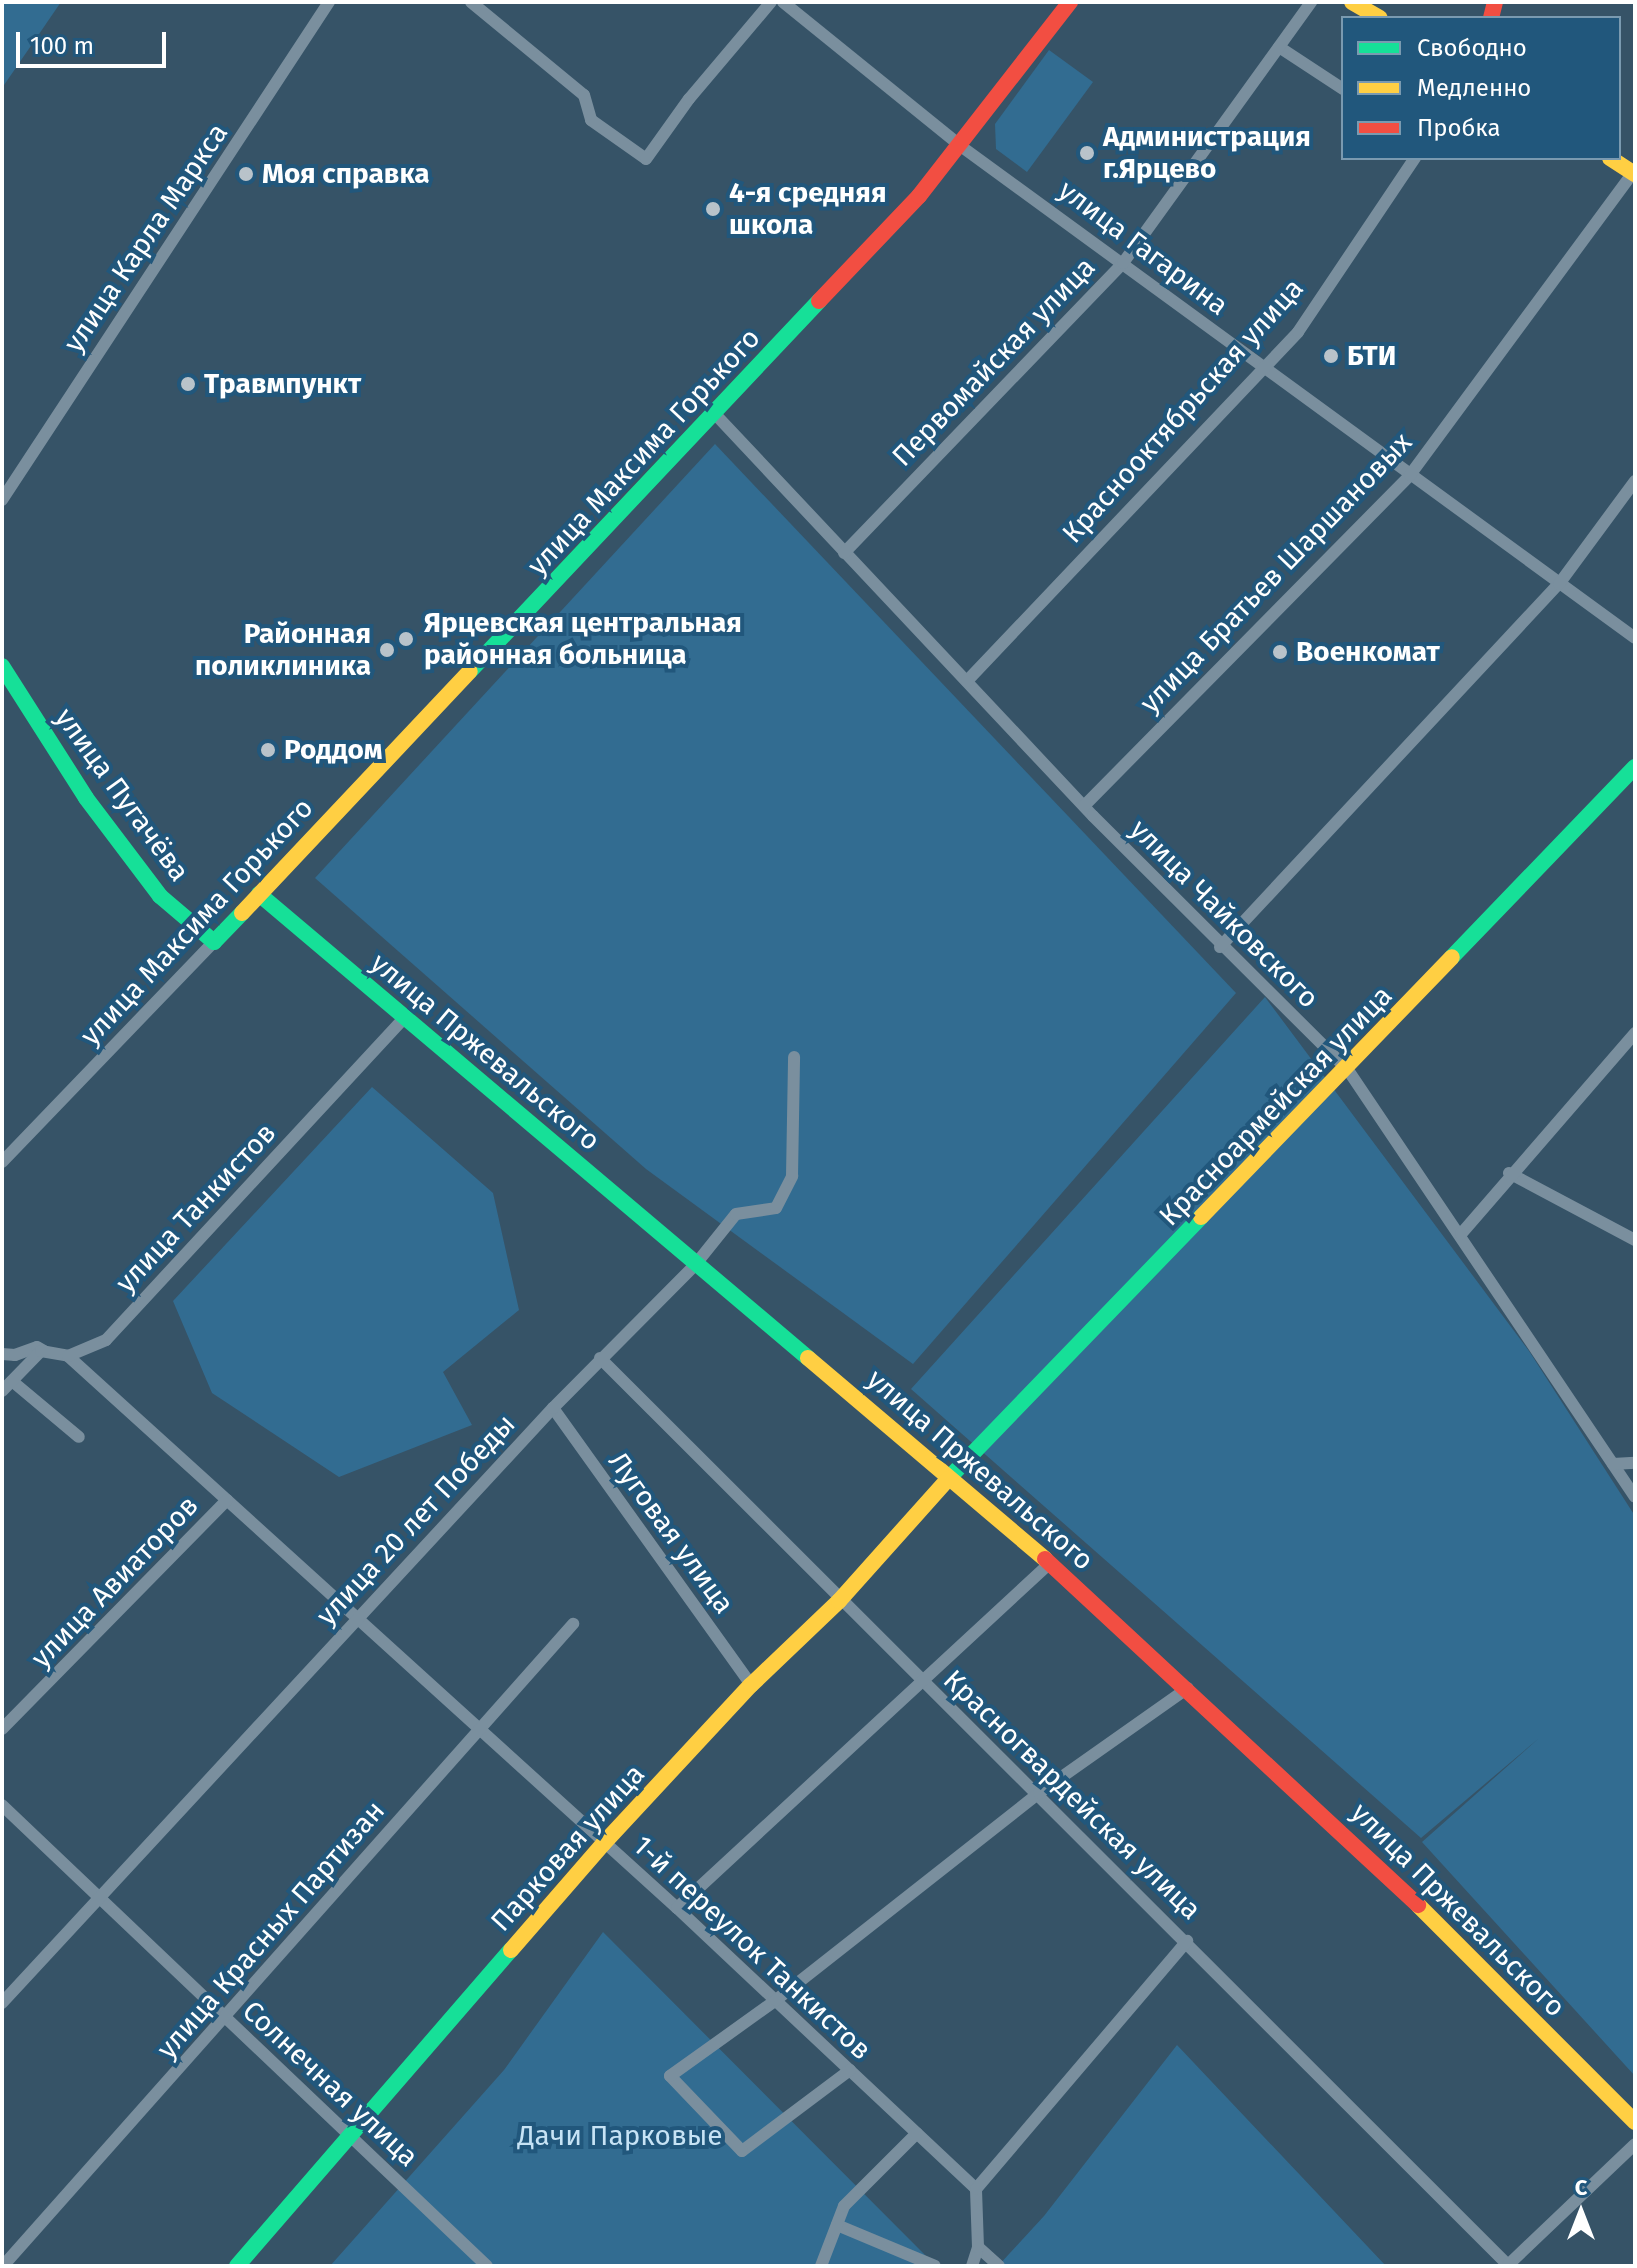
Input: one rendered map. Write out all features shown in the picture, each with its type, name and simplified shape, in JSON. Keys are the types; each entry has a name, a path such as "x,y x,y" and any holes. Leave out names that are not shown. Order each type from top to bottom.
{"street":[{"name":"улица Карла Маркса","path":"2,500 329,2"},
{"path":"471,2 584,95 591,120 646,159 689,99 771,2"},
{"name":"улица Гагарина","path":"783,2 962,147 1635,638"},
{"name":"улица Максима Горького","path":"2,1162 716,415 962,147 1070,2"},
{"name":"Первомайская улица","path":"844,553 1123,263 1311,2"},
{"path":"1352,2 1376,16"},
{"path":"1279,47 1341,88"},
{"name":"Краснооктябрьская улица","path":"967,681 1298,332 1414,160"},
{"path":"1613,160 1634,173"},
{"name":"улица Братьев Шаршановых","path":"1084,806 1410,475 1634,173"},
{"name":"улица Чайковского","path":"716,415 1220,947 1348,1070 1635,1497"},
{"path":"1220,947 1559,584 1635,481"},
{"name":"улица Пугачёва","path":"2,666 86,798 151,883 214,942"},
{"name":"Красноармейская улица","path":"950,1477 1348,1070 1635,767"},
{"name":"улица Пржевальского","path":"259,894 1050,1563 1361,1848 1635,2122"},
{"name":"улица Танкистов","path":"68,1356 106,1340 405,1017"},
{"path":"1461,1234 1509,1173 1635,1033"},
{"name":"улица 20 лет Победы","path":"2,2003 553,1408 695,1265 736,1214 776,1208 792,1176 794,1057"},
{"path":"1509,1173 1635,1240"},
{"path":"2,1354 15,1355 37,1347 68,1356"},
{"path":"2,1391 44,1351"},
{"name":"1-й переулок Танкистов","path":"68,1356 476,1732 677,1908 976,2189"},
{"name":"Красногвардейская улица","path":"600,1358 839,1601 1039,1793 1509,2265"},
{"path":"12,1381 79,1437"},
{"name":"Луговая улица","path":"553,1408 751,1685"},
{"path":"1613,1464 1635,1463"},
{"name":"Парковая улица","path":"237,2266 603,1844 751,1685 839,1601 950,1477"},
{"name":"улица Авиаторов","path":"2,1729 227,1500"},
{"path":"677,1908 919,1679 1050,1563"},
{"name":"улица Красных Партизан","path":"3,2266 573,1624"},
{"path":"850,2070 742,2151 670,2076 776,2000 1039,1793 1188,1688"},
{"name":"Солнечная улица","path":"2,1805 487,2266"},
{"path":"972,2266 978,2247 976,2189 1187,1941"},
{"path":"821,2266 844,2206 917,2133"},
{"path":"1509,2265 1635,2144"},
{"path":"837,2225 935,2266"},
{"path":"978,2247 999,2266"}],"green space":[{"path":"2,2 61,2 2,88"},
{"path":"1049,50 1093,82 1027,172 996,149 995,124"},
{"path":"715,444 1236,993 913,1364 646,1169 315,878"},
{"path":"1265,997 1529,1351 1635,1516 1635,2076 1422,1842 1538,1739 1421,1838 911,1389"},
{"path":"372,1087 493,1193 519,1310 443,1372 472,1425 339,1477 212,1393 173,1301"},
{"name":"Дачи Парковые","path":"603,1932 936,2266 330,2266 504,2070"},
{"path":"1177,2045 1386,2266 998,2266 1044,2216"}],"traffic: fast":[{"path":"470,671 819,301"},
{"path":"2,666 86,798 160,896 214,942 242,913"},
{"path":"1452,957 1635,767"},
{"path":"259,894 808,1358"},
{"path":"948,1479 1201,1217"},
{"path":"237,2266 511,1950"}],"traffic: slow":[{"path":"1352,2 1376,16"},
{"path":"1613,160 1635,174"},
{"path":"242,913 470,671"},
{"path":"1201,1217 1452,957"},
{"path":"808,1358 1045,1559"},
{"path":"511,1950 603,1844 751,1685 839,1601 948,1479"},
{"path":"1418,1905 1635,2122"}],"traffic: jam":[{"path":"819,301 919,196 1070,2"},
{"path":"1492,16 1495,2"},
{"path":"1045,1559 1418,1905"}],"place":[{"name":"Администрация г.Ярцево","path":"1087,153"},
{"name":"Моя справка","path":"246,174"},
{"name":"4-я средняя школа","path":"713,209"},
{"name":"БТИ","path":"1331,356"},
{"name":"Травмпункт","path":"188,384"},
{"name":"Ярцевская центральная районная больница","path":"406,639"},
{"name":"Районная поликлиника","path":"387,650"},
{"name":"Военкомат","path":"1280,652"},
{"name":"Роддом","path":"268,750"}]}
